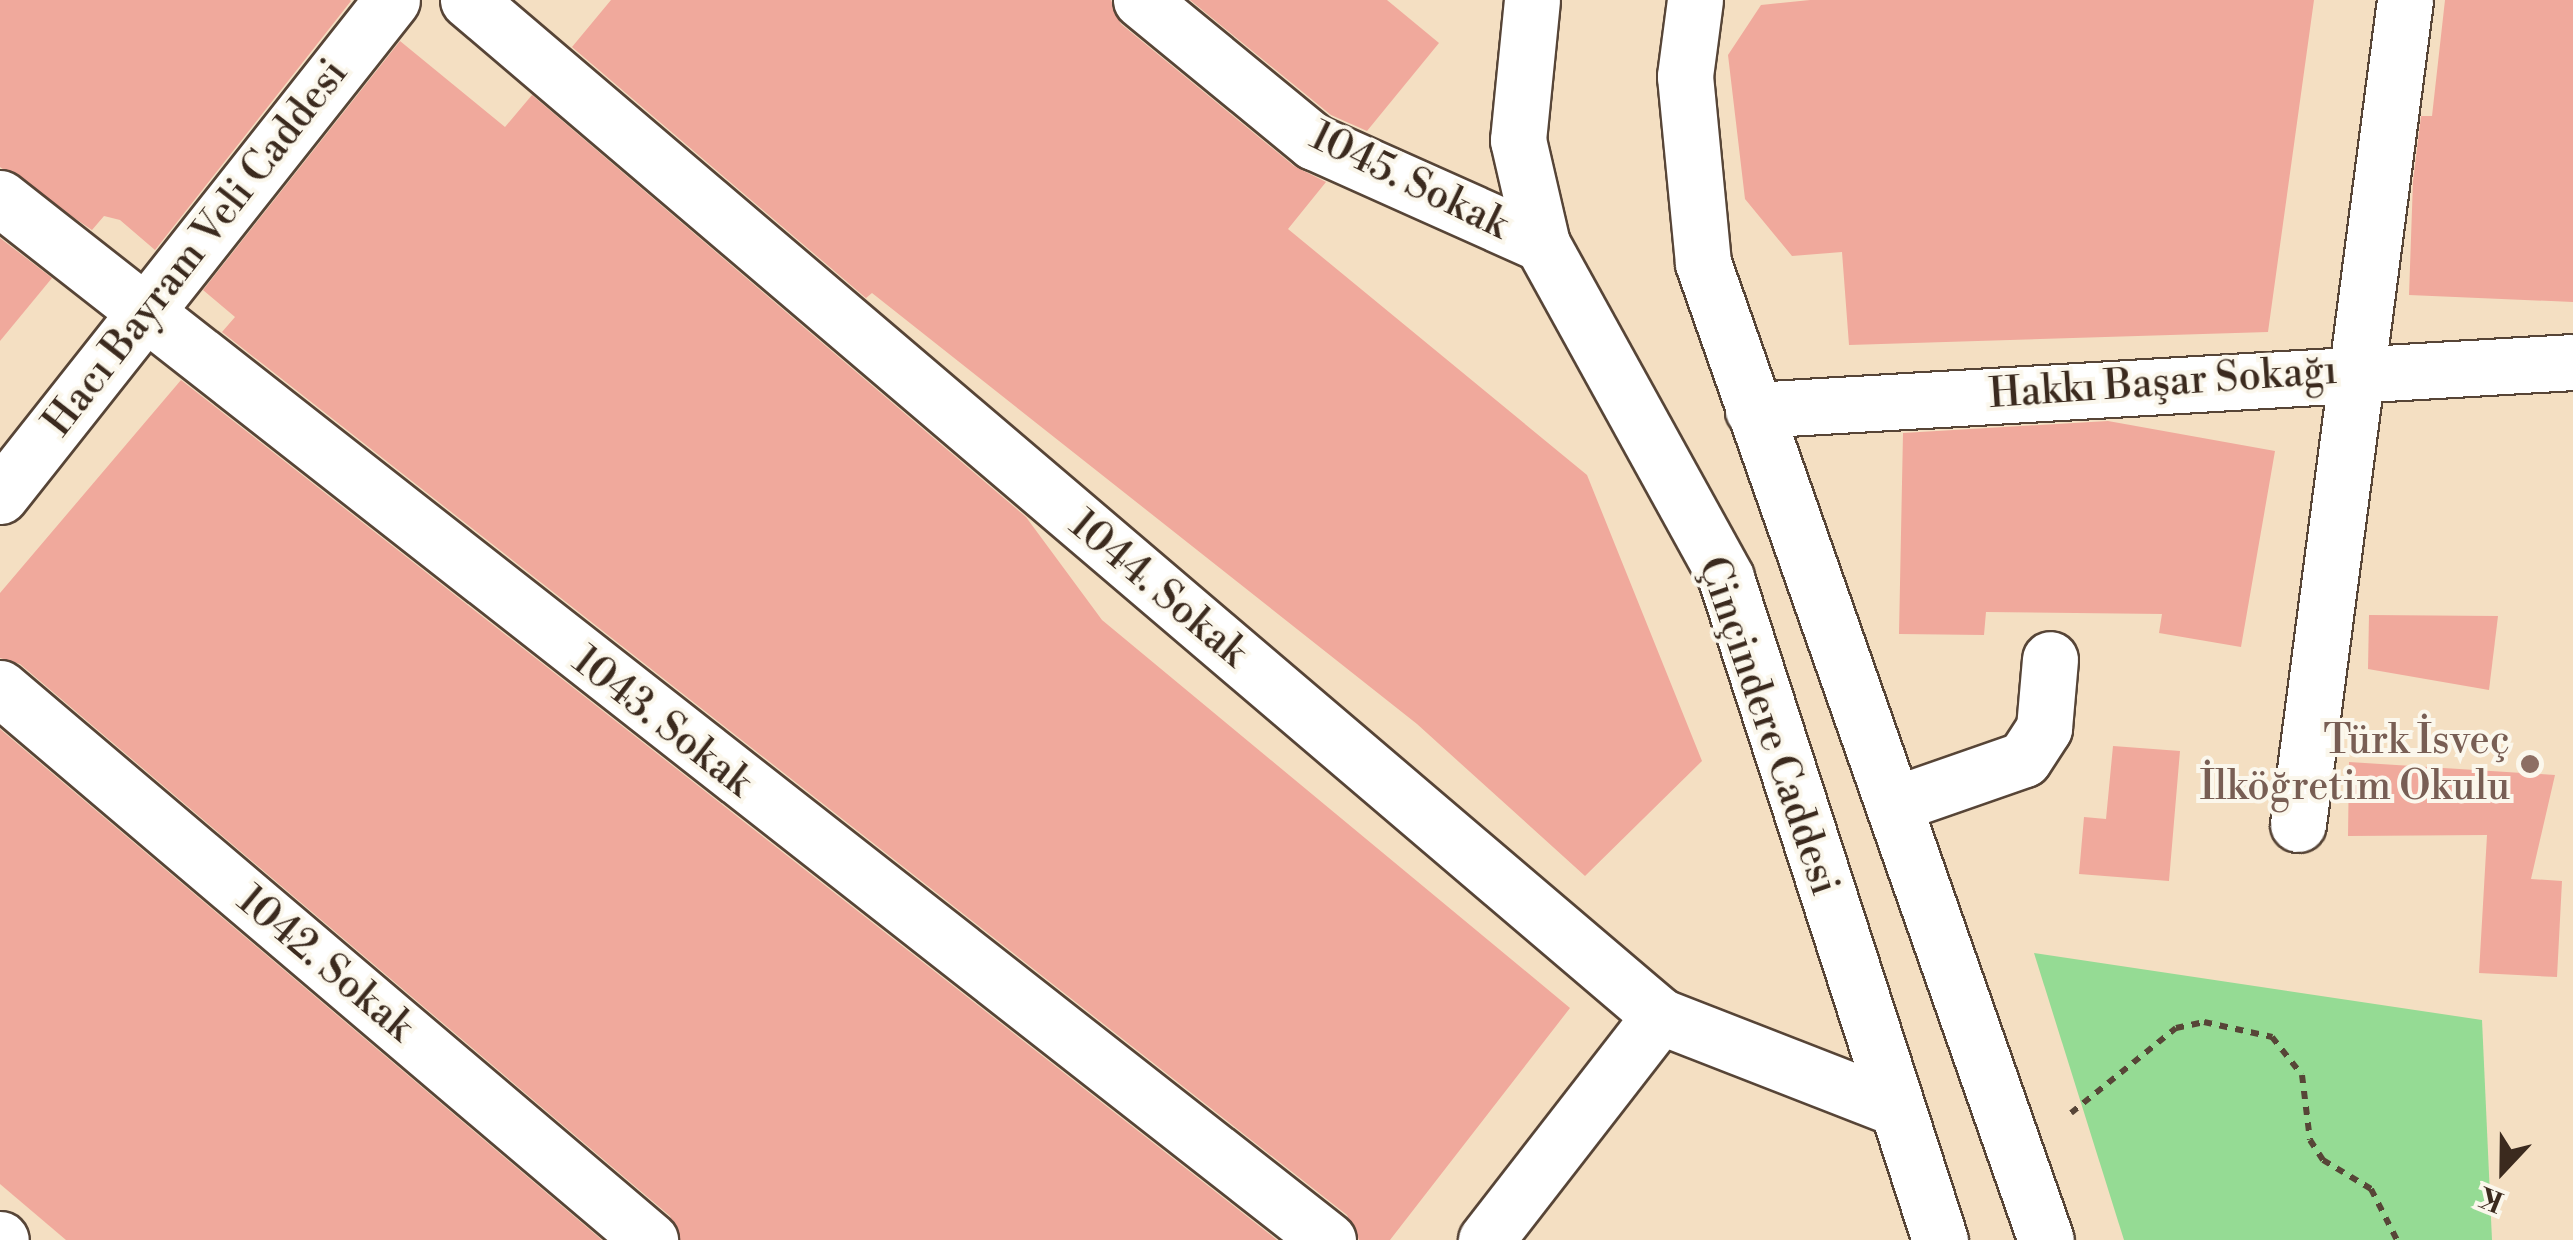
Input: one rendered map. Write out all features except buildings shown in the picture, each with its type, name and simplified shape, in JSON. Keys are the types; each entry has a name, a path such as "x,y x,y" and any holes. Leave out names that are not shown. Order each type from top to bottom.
{"street":[{"name":"Hacı Bayram Veli Caddesi","path":"0,496 392,0"},
{"name":"1044. Sokak","path":"468,0 1660,1016 1891,1106"},
{"name":"1045. Sokak","path":"1141,0 1314,142 1542,244"},
{"name":"Çinçindere Caddesi","path":"1532,0 1518,140 1542,244 1726,578 1891,1106 1940,1240"},
{"path":"1695,0 1685,76 1703,263 1898,803 2046,1240"},
{"path":"2298,824 2404,0"},
{"name":"1043. Sokak","path":"0,198 141,316 1328,1240"},
{"name":"Hakkı Başar Sokağı","path":"1753,410 2354,371 2573,362"},
{"path":"1898,803 2024,759 2044,728 2050,659"},
{"name":"1042. Sokak","path":"0,688 650,1240"},
{"path":"1486,1240 1660,1016"}],"path":[{"path":"2014,1144 2098,1098 2176,1028 2240,1026 2293,1058 2310,1140 2323,1160 2370,1189 2397,1240"}],"green space":[{"path":"2034,953 2482,1020 2492,1240 2124,1240"}],"place":[{"name":"Türk İsveç İlköğretim Okulu","path":"2530,764"}]}
